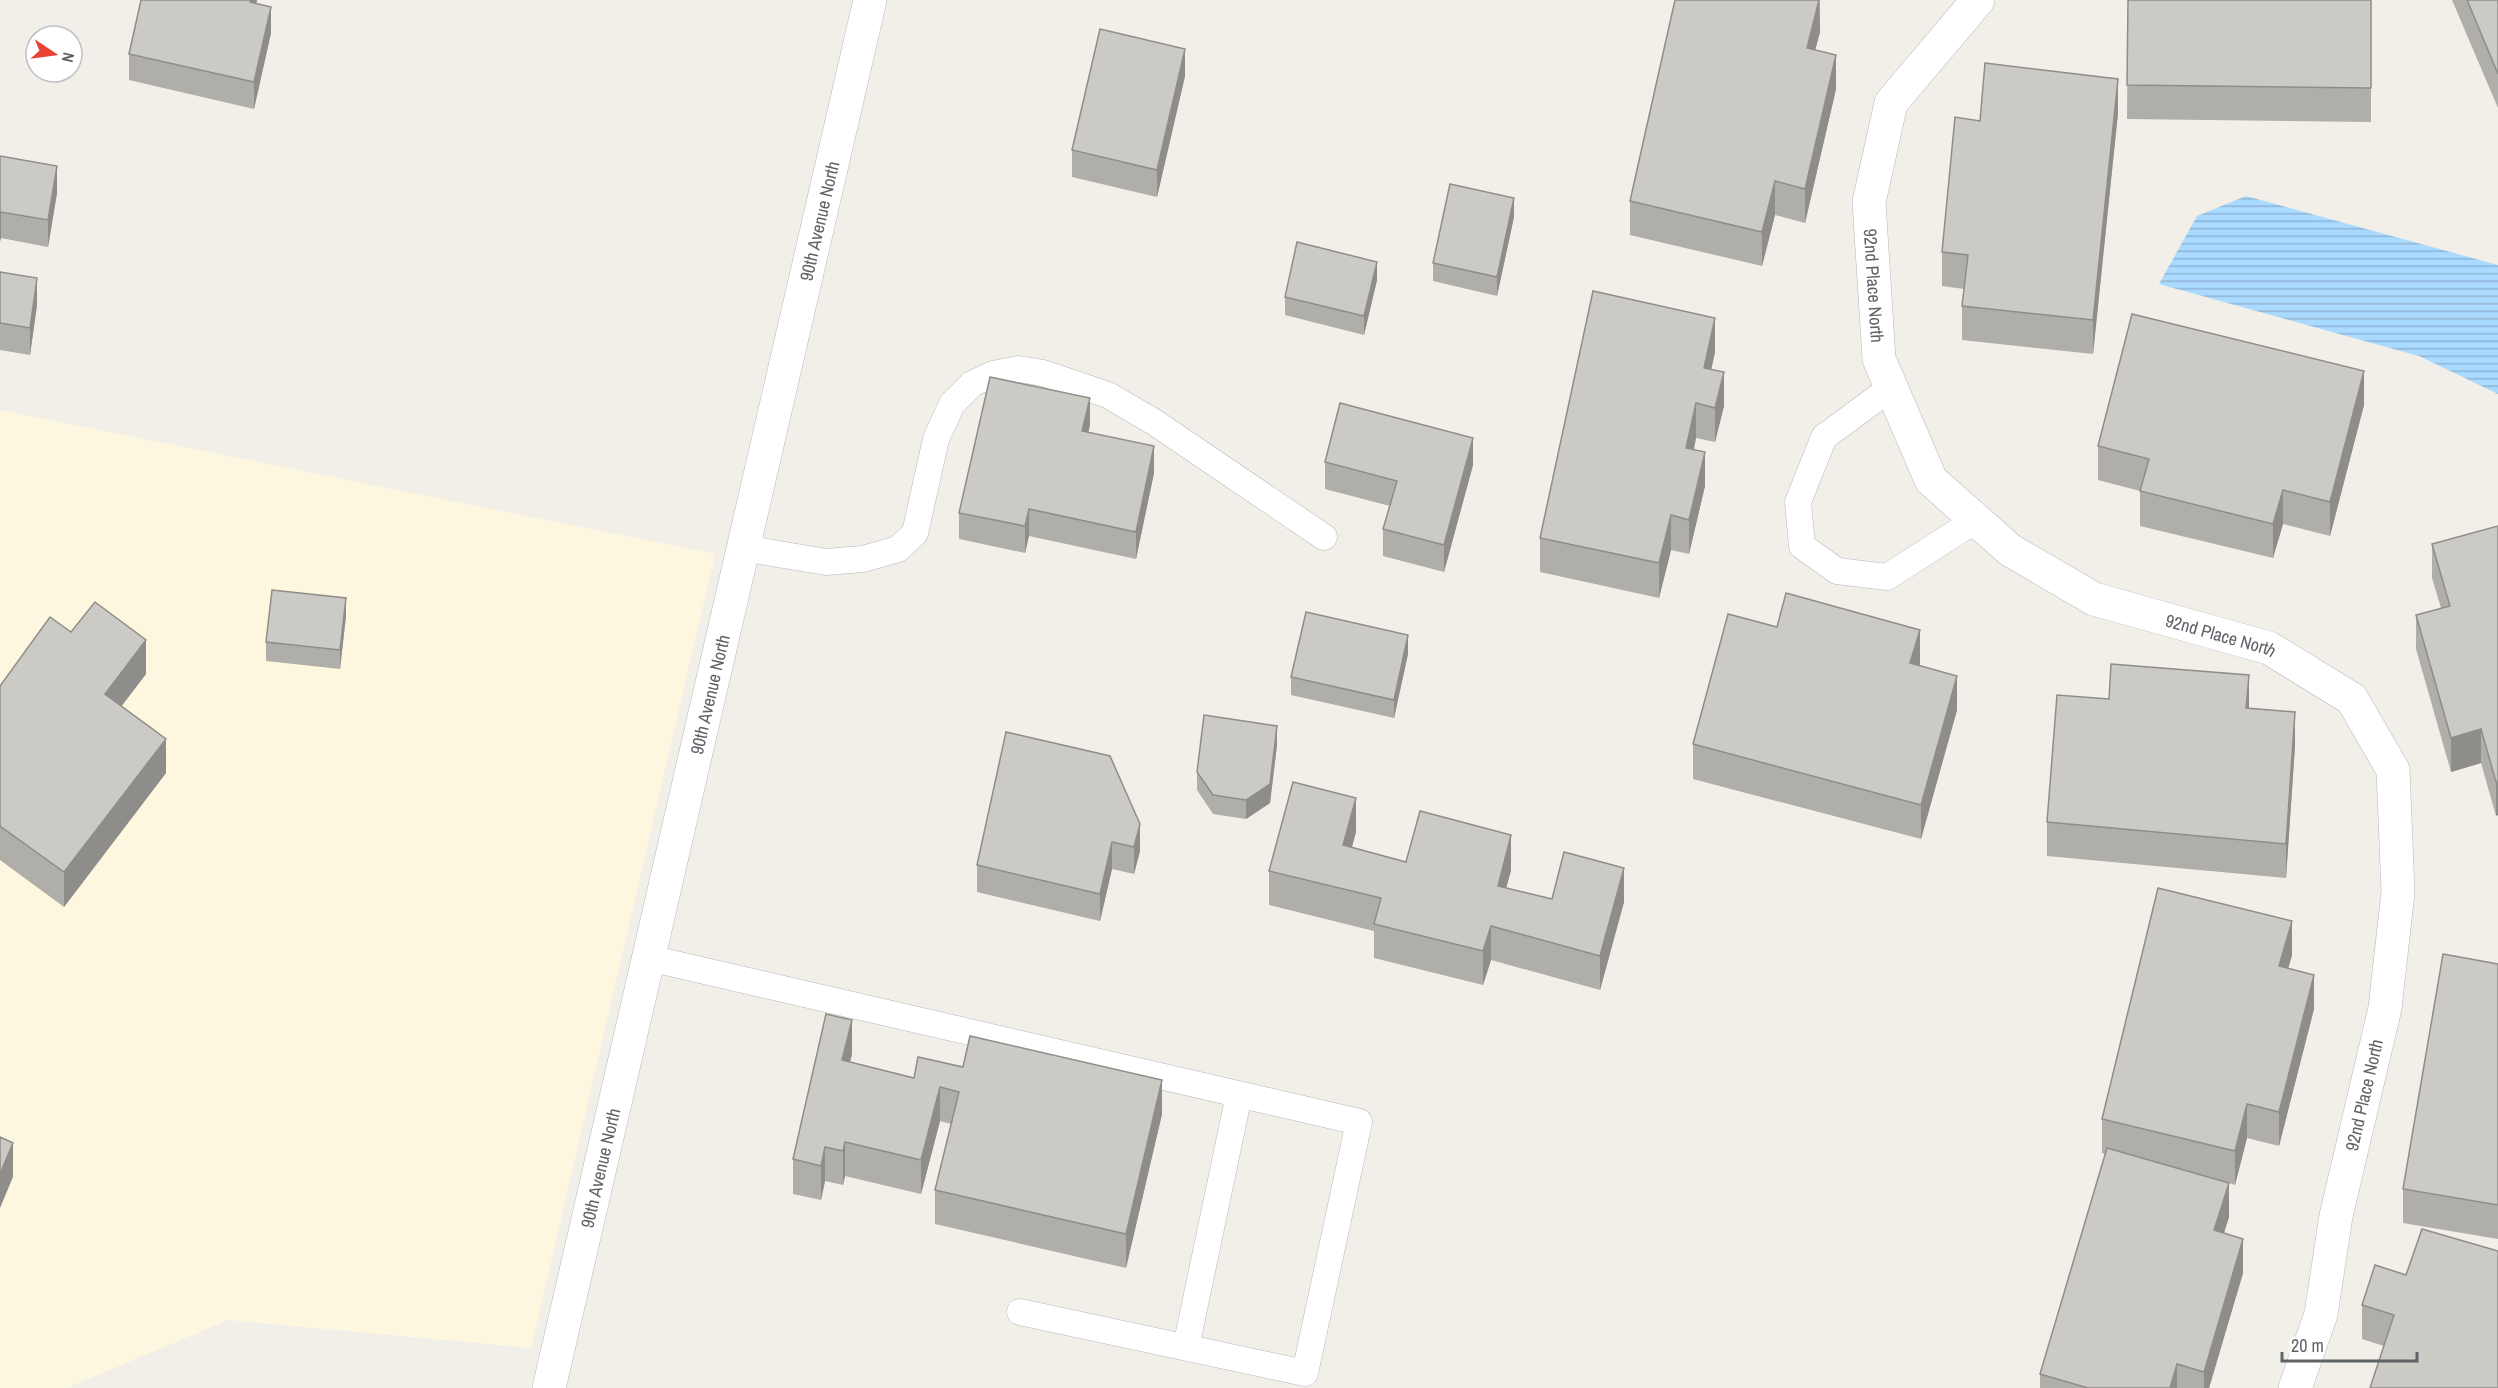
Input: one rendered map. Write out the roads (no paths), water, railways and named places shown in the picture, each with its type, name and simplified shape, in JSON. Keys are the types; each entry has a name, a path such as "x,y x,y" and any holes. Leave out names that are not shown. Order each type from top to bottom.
{"street":[{"name":"90th Avenue North","path":"549,1388 870,0"},
{"name":"92nd Place North","path":"1977,0 1891,103 1869,202 1879,359 1931,480 2010,550 2094,599 2269,648 2352,699 2393,770 2398,892 2385,1008 2336,1216 2321,1314 2295,1388"}],"lane":[{"path":"744,548 826,562 863,559 898,549 915,533 936,439 952,404 972,384 993,374 1019,369 1043,373 1108,395 1163,428 1324,537"},
{"path":"1892,387 1824,437 1798,502 1802,546 1837,571 1887,577 1976,520"},
{"path":"649,958 1359,1122 1305,1373 1020,1312"},
{"path":"1185,1347 1239,1095"}],"water":[{"path":"2246,196 2498,265 2498,394 2419,356 2159,284 2197,216"}]}
